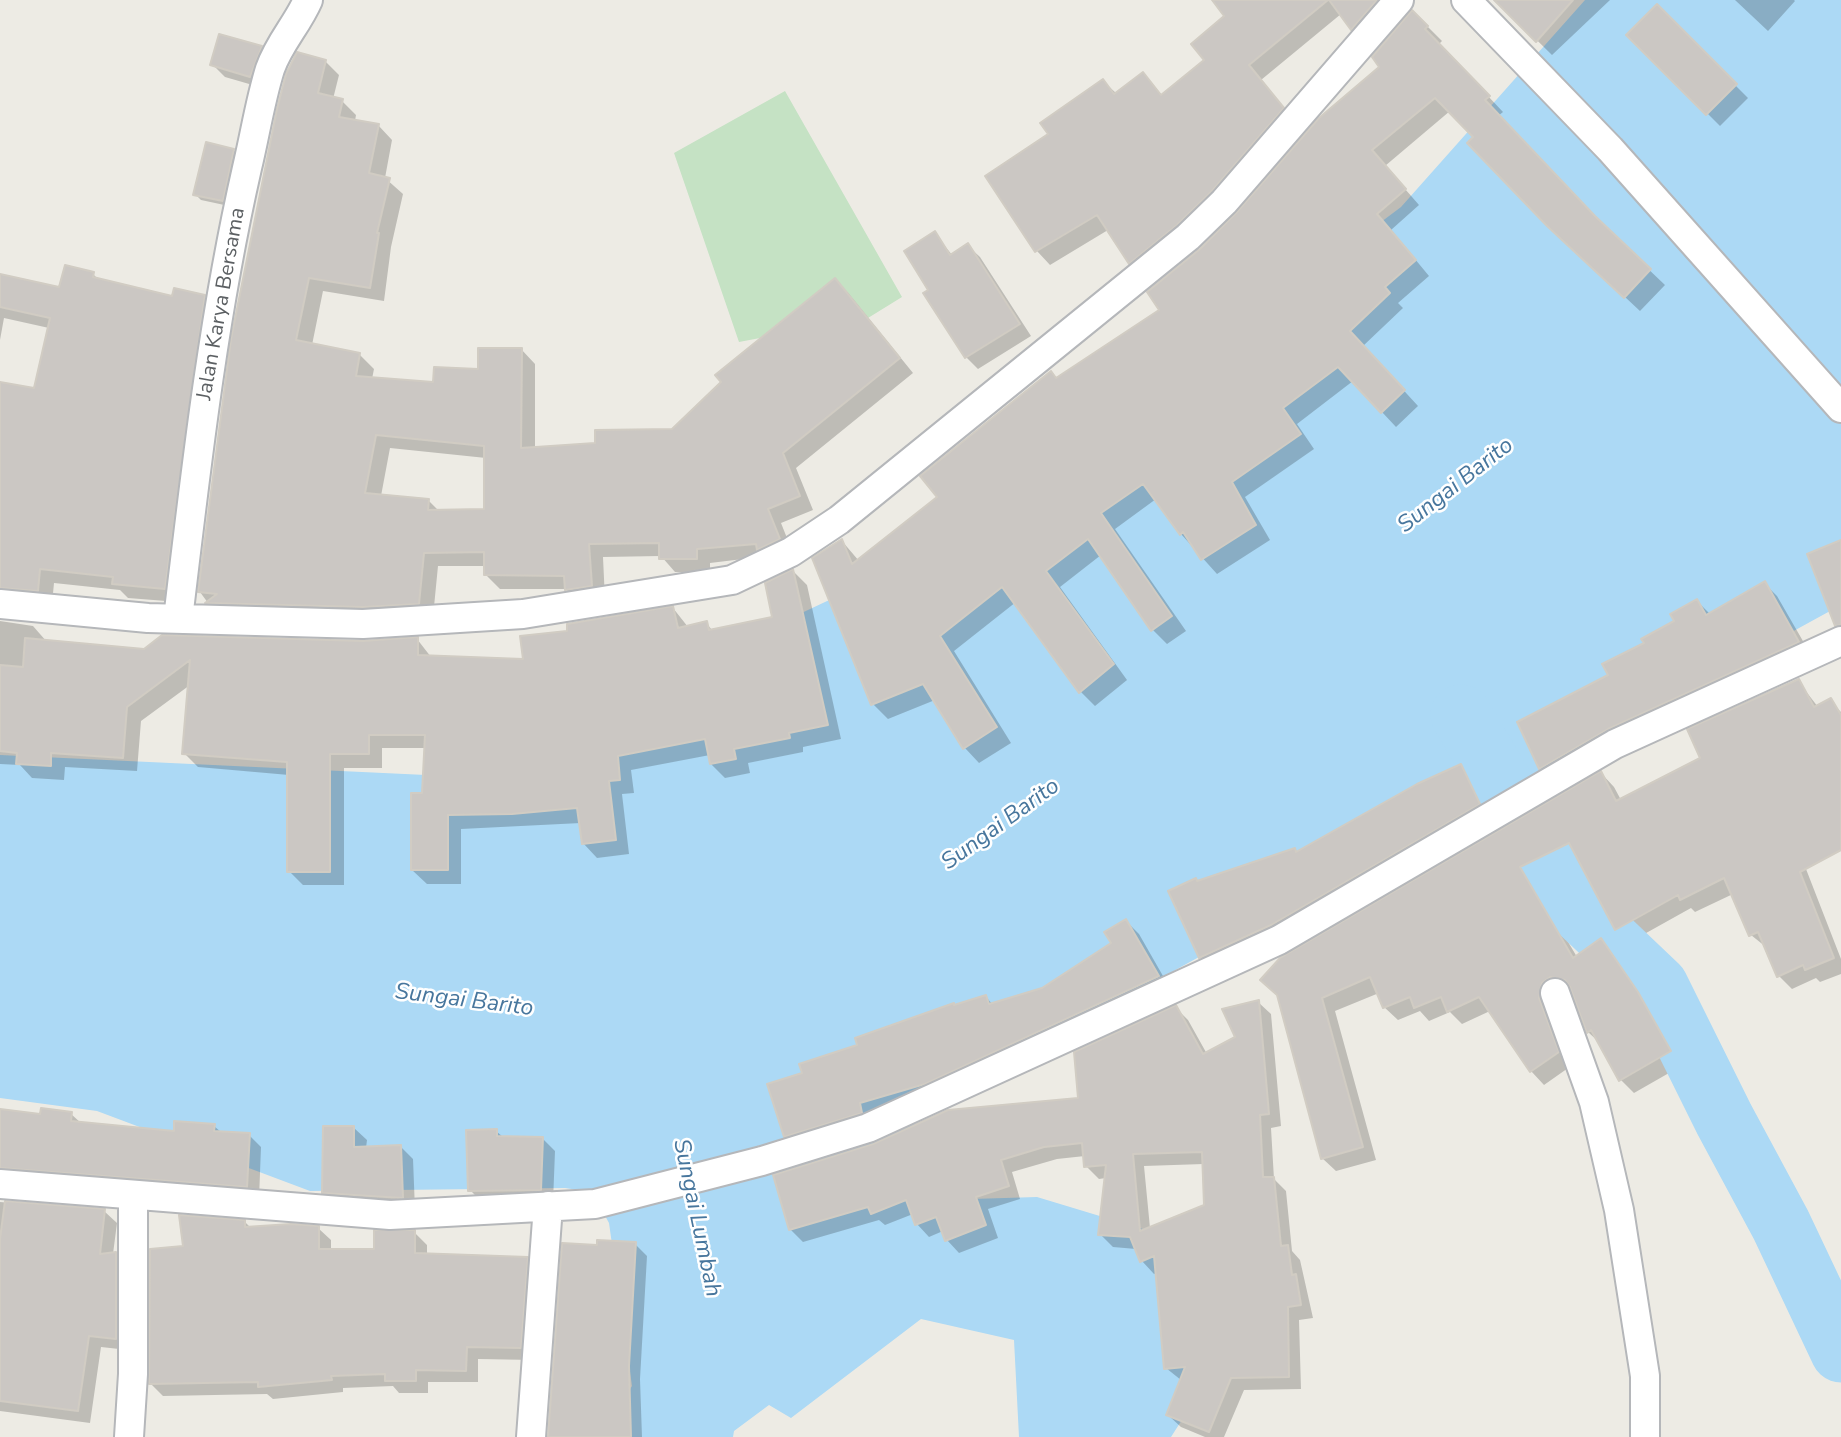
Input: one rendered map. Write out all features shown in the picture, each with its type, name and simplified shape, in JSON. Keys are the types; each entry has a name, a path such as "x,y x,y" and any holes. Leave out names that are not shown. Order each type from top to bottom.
{"street":[{"name":"Jalan Karya Bersama","path":"178,619 204,400 230,244 270,69 284,36 300,17 308,0"},
{"path":"0,604 178,619 363,624 523,614 732,580 791,552 839,520 1188,237 1224,202 1399,0"},
{"path":"1466,0 1610,149 1841,408"},
{"path":"0,1184 390,1215 595,1204 762,1161 868,1128 1075,1036 1279,940 1615,744 1841,641"},
{"path":"1555,993 1594,1102 1619,1210 1645,1376 1645,1437"},
{"path":"129,1437 133,1374 133,1196"},
{"path":"531,1437 548,1206"}],"green space":[{"path":"785,91 902,297 868,318 835,278 760,338 739,342 674,153"}],"water":[{"path":"1585,0 1841,0 1841,605 1075,1025 918,1089 906,1201 1037,1197 1146,1230 1208,1379 1171,1437 1019,1437 1014,1340 921,1319 791,1418 769,1405 734,1431 733,1437 599,1437 632,1386 609,1223 592,1192 565,1188 310,1191 97,1111 0,1098 0,755 426,775 761,632 889,572 1073,453 1401,207"}],"building":[{"path":"1212,0 1328,0 1249,65 1284,108 1212,191 1177,225 1129,264 1097,215 1035,252 985,176 1048,134 1040,123 1103,79 1114,94 1143,72 1161,95 1204,60 1191,44 1224,16"},
{"path":"1329,0 1377,0 1351,30"},
{"path":"1494,0 1573,0 1536,42"},
{"path":"1657,4 1737,84 1706,115 1626,35"},
{"path":"1412,10 1428,26 1425,29 1490,96 1485,100 1595,216 1651,269 1624,298 1547,226 1467,143 1473,137 1435,98 1372,150 1406,189 1377,214 1416,260 1385,287 1390,293 1350,331 1405,390 1381,413 1338,367 1283,408 1301,434 1232,482 1256,525 1201,560 1183,532 1180,535 1143,484 1101,513 1172,616 1151,631 1088,539 1046,571 1114,664 1079,693 1002,587 940,636 997,727 963,749 923,684 871,705 812,558 842,539 852,564 937,497 920,476 1051,371 1056,378 1159,310 1147,292 1200,249 1236,213 1319,118 1379,67 1372,57"},
{"path":"219,34 262,46 250,77 210,65"},
{"path":"297,52 326,60 318,93 343,99 339,117 379,124 369,173 390,178 377,233 370,288 309,278 296,340 360,353 356,376 433,382 434,367 478,369 478,348 522,348 521,448 595,443 595,430 672,429 721,382 715,375 835,278 900,358 783,453 800,496 768,509 780,539 757,550 756,544 697,549 697,559 659,559 659,543 589,544 592,586 565,590 564,576 484,575 484,552 424,553 419,604 363,607 205,603 217,594 198,592 231,339 286,74","holes":["376,435 484,446 484,509 428,510 429,499 365,493"]},
{"path":"206,142 234,149 223,201 193,195"},
{"path":"935,231 950,255 968,243 1020,324 965,358 923,293 928,290 904,251"},
{"path":"65,265 94,272 93,277 172,296 174,288 205,295 165,589 112,584 113,577 40,569 38,591 0,588 0,382 34,388 50,318 0,307 0,274 59,287"},
{"path":"1841,540 1841,625 1835,626 1807,554"},
{"path":"793,569 828,725 789,733 790,738 734,749 736,759 710,764 705,739 618,756 620,780 609,781 616,840 582,844 577,808 512,814 448,815 448,870 411,870 411,793 422,793 425,735 369,735 369,754 330,754 330,872 287,872 287,762 182,754 190,660 127,707 123,758 51,753 51,766 16,764 17,753 0,751 0,665 23,667 25,638 144,649 162,635 363,641 418,637 418,655 523,659 520,636 567,631 567,624 673,606 678,628 707,621 709,630 772,617 765,583"},
{"path":"1765,581 1799,642 1608,729 1539,769 1517,722 1608,675 1602,664 1644,643 1641,639 1674,621 1670,614 1697,599 1706,615"},
{"path":"1799,679 1814,707 1831,698 1841,715 1841,850 1800,872 1834,958 1805,970 1803,965 1777,977 1758,932 1749,936 1724,878 1680,900 1678,895 1615,930 1569,843 1520,867 1573,958 1601,938 1638,992 1671,1051 1619,1081 1591,1030 1587,1033 1570,987 1565,980 1550,977 1542,983 1539,998 1559,1052 1530,1072 1479,997 1447,1012 1441,997 1414,1008 1410,997 1383,1008 1370,977 1322,998 1363,1147 1321,1159 1277,995 1260,980 1280,958 1601,771 1616,801 1700,758 1687,729"},
{"path":"1461,764 1480,804 1271,925 1199,958 1168,891 1196,878 1197,881 1295,848 1296,852 1417,784"},
{"path":"1126,919 1159,976 925,1084 860,1103 862,1113 784,1137 767,1084 802,1073 799,1064 857,1045 855,1038 954,1003 986,995 989,1004 1042,988 1111,943 1104,932"},
{"path":"1259,1000 1269,1114 1260,1115 1263,1177 1274,1177 1281,1246 1288,1245 1292,1275 1296,1274 1301,1305 1288,1307 1289,1377 1231,1378 1209,1432 1166,1415 1185,1367 1164,1369 1154,1256 1140,1262 1130,1237 1098,1235 1106,1165 1084,1167 1082,1143 1044,1147 1001,1160 1009,1186 976,1197 986,1225 945,1241 936,1217 915,1225 906,1200 871,1214 868,1207 789,1230 773,1175 873,1144 948,1110 1078,1098 1074,1052 1176,1005 1203,1054 1235,1037 1222,1009","holes":["1202,1152 1204,1205 1140,1231 1133,1154"]},
{"path":"41,1108 72,1112 71,1121 174,1131 174,1121 215,1124 214,1131 250,1133 247,1187 0,1168 0,1109 40,1114"},
{"path":"323,1126 354,1126 354,1147 401,1145 403,1198 322,1193"},
{"path":"497,1129 497,1136 543,1137 541,1190 468,1191 466,1130"},
{"path":"5,1201 105,1209 100,1254 116,1252 116,1339 89,1336 78,1411 0,1401 0,1239"},
{"path":"179,1215 245,1220 245,1227 291,1224 319,1226 319,1249 374,1249 374,1230 415,1230 415,1253 528,1257 521,1348 467,1347 466,1371 416,1370 416,1381 385,1381 385,1374 331,1376 332,1380 258,1387 258,1382 149,1384 150,1249 183,1246"},
{"path":"597,1240 636,1242 629,1366 631,1437 548,1437 562,1243 597,1245"}],"waterway":[{"path":"1461,715 1577,909 1658,986 1724,1119 1781,1225 1841,1352"}],"water label":[{"name":"Sungai Barito","path":"1456,486"},
{"name":"Sungai Barito","path":"1001,825"},
{"name":"Sungai Barito","path":"464,1001"},
{"name":"Sungai Lumbah","path":"696,1218"}]}
